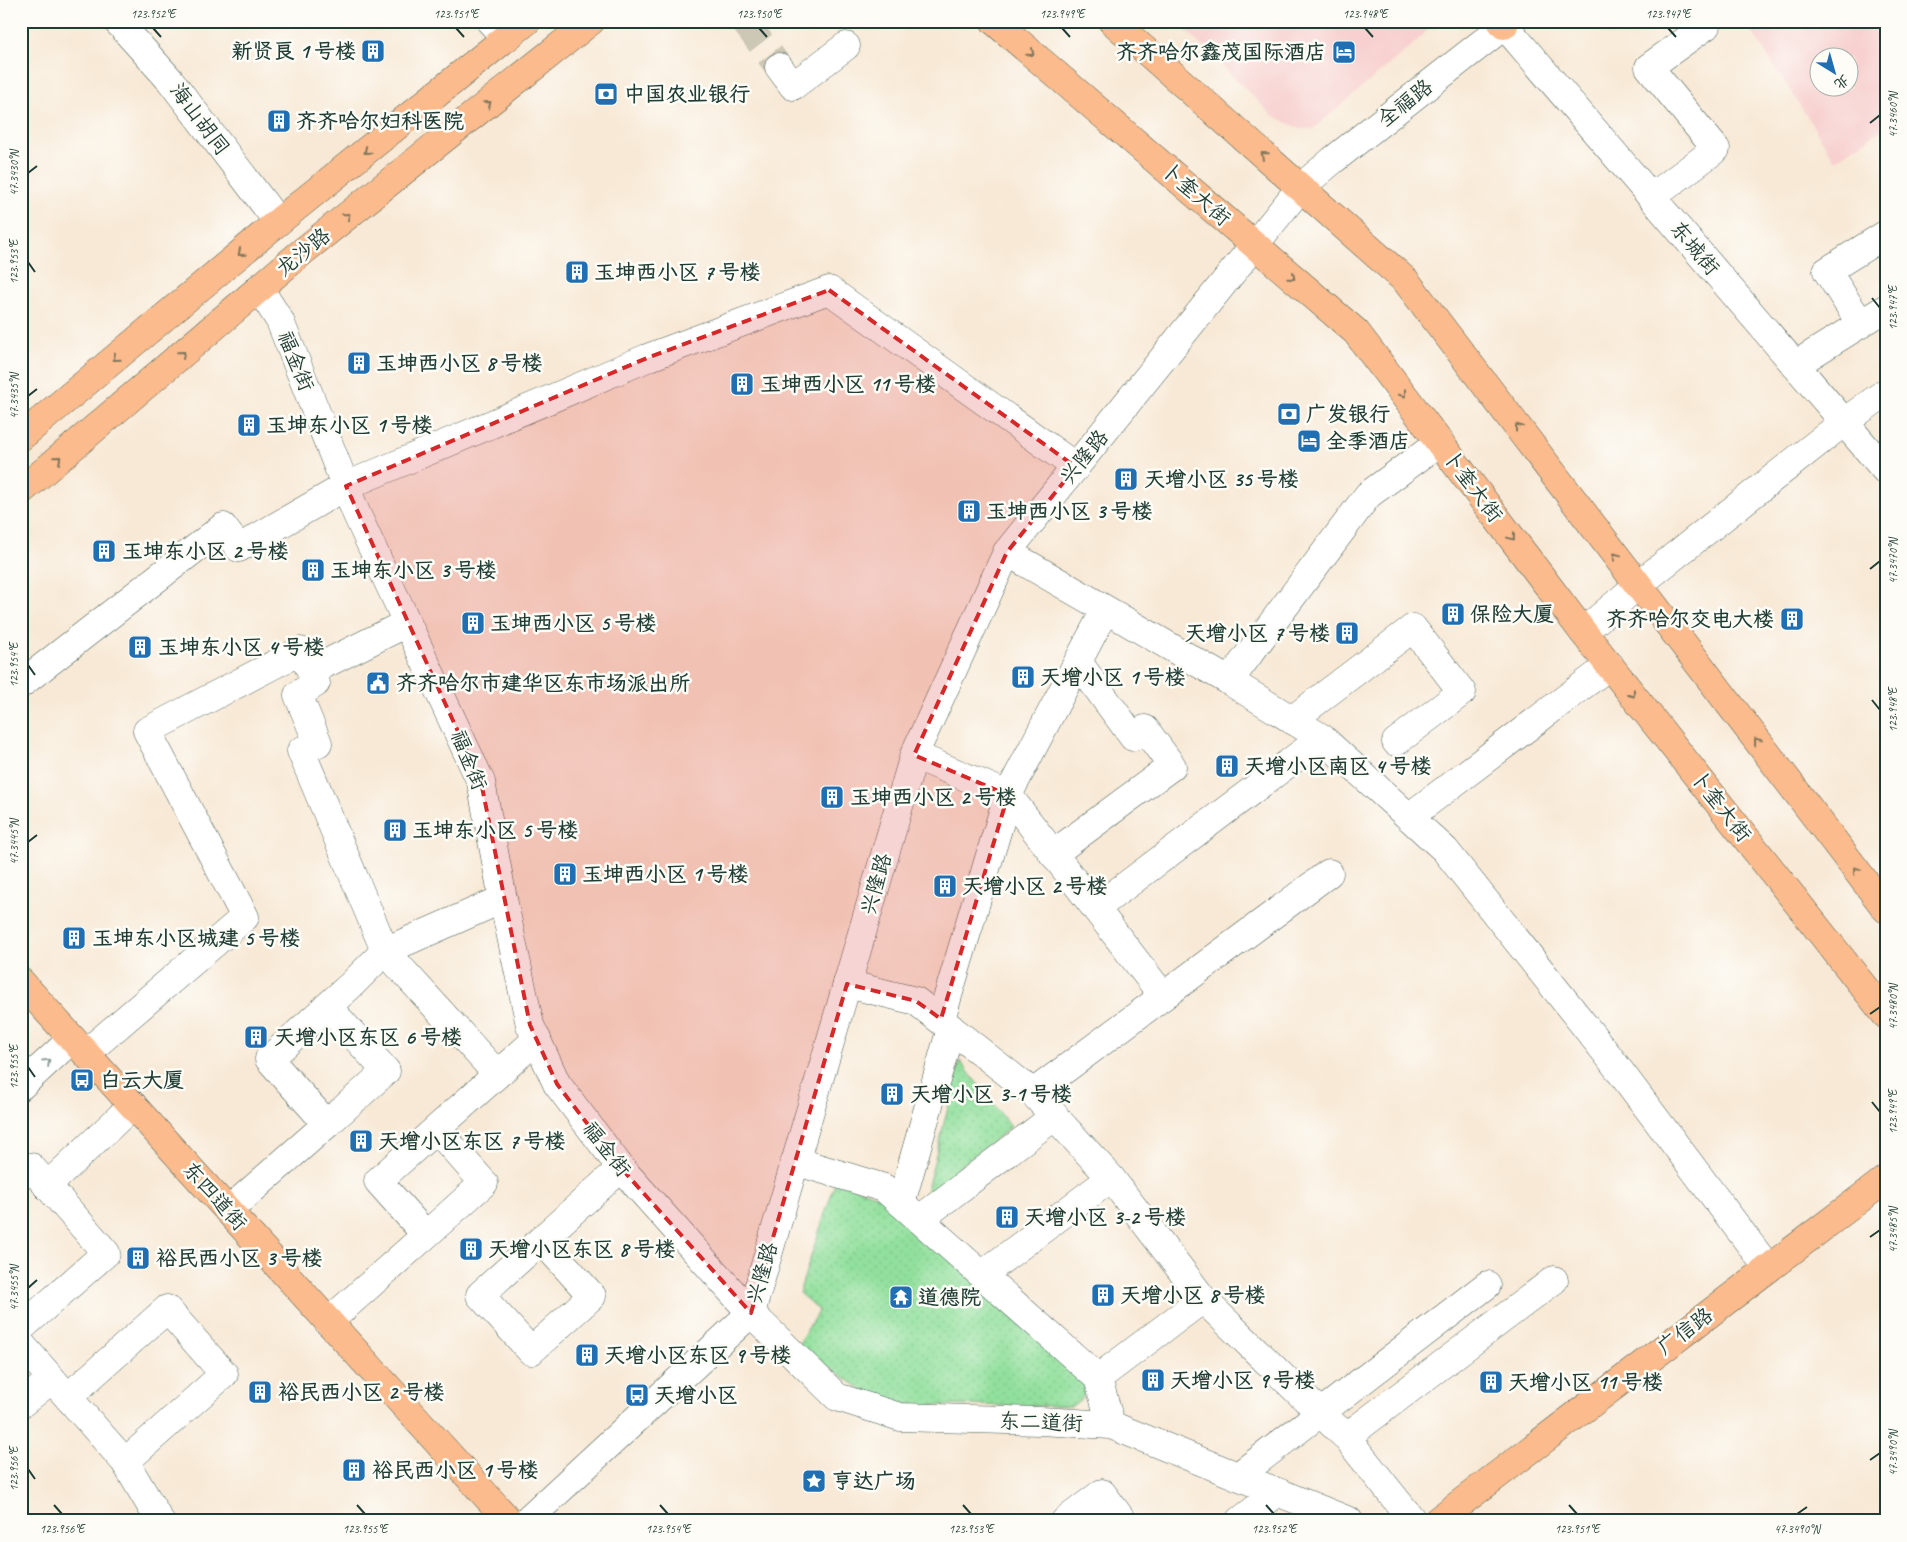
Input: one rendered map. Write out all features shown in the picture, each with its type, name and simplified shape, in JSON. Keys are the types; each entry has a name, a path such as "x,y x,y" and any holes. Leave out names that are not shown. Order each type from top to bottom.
{"main road":[{"name":"龙沙路","path":"21,437 278,222 498,30 527,21"},
{"name":"龙沙路","path":"21,491 259,288 591,21"},
{"name":"卜奎大街","path":"994,21 1356,332 1610,666 1886,1014"},
{"path":"1112,21 1406,281 1886,909"},
{"name":"东四道街","path":"21,982 509,1521"},
{"name":"广信路","path":"1437,1521 1886,1179"}],"street":[{"name":"海山胡同","path":"117,21 170,80 278,222"},
{"path":"1652,197 1716,149 1649,67 1706,26 1702,21"},
{"name":"全福路","path":"1255,245 1301,188 1333,160 1505,23"},
{"name":"东城街","path":"1505,23 1886,471"},
{"path":"779,67 793,86 846,46"},
{"path":"1861,324 1827,271 1886,234"},
{"name":"兴隆路","path":"526,1521 751,1313 914,755 1007,552 1255,245"},
{"name":"福金街","path":"259,288 280,321 346,486 481,782 503,899 530,1025 557,1084 621,1168 751,1313"},
{"path":"21,684 222,526 239,548 346,486 647,358 829,290 1076,467"},
{"path":"1795,365 1886,308"},
{"path":"1584,632 1638,584 1844,422 1886,392"},
{"path":"1229,681 1368,495 1440,442"},
{"path":"1007,552 1229,681 1322,738 1445,850 1607,1054 1768,1268"},
{"path":"911,1211 946,1024 1008,795 1105,610"},
{"path":"311,671 407,623"},
{"path":"1292,720 1413,628 1462,692 1396,742"},
{"path":"21,1086 79,1046 245,916 147,731 300,651 316,683 298,695 318,743 301,751 385,951 497,1074"},
{"path":"1054,854 1172,766 1144,729 1133,737 1078,662"},
{"path":"1409,817 1610,666"},
{"path":"1096,908 1322,738"},
{"path":"914,755 1008,795 1163,996"},
{"path":"1033,1093 1329,873"},
{"path":"327,1124 269,1059 328,1007 385,951 503,899"},
{"path":"847,984 916,1000 1033,1093 1111,1178 1203,1299 1346,1437 1412,1521"},
{"path":"228,1211 386,1071 328,1007"},
{"path":"426,1234 378,1181 437,1130 536,1039"},
{"path":"47,1186 133,1105"},
{"path":"911,1211 1055,1116"},
{"path":"328,1322 484,1182 437,1130"},
{"path":"795,1161 884,1188 1098,1378 1111,1425"},
{"path":"21,1176 31,1167 106,1252 21,1328"},
{"path":"542,1240 621,1168"},
{"path":"983,1274 1111,1178"},
{"path":"1346,1437 1554,1280"},
{"path":"1238,1476 1487,1285"},
{"path":"1098,1378 1203,1299"},
{"path":"21,1404 60,1388 167,1309 224,1374 125,1462"},
{"name":"东二道街","path":"751,1313 837,1397 900,1417 1111,1425 1349,1521"},
{"path":"21,1344 125,1462 160,1521"},
{"path":"1240,1521 1278,1492"},
{"path":"1065,1521 1102,1493 1122,1521"}],"highlighted area":[{"path":"829,290 1076,467 1007,552 914,755 1008,795 941,1019 916,1001 847,984 751,1313 621,1168 557,1084 530,1025 481,782 346,486 647,358"}],"shaded area":[{"path":"1176,21 1436,21 1416,42 1313,129 1300,129 1272,115"},
{"path":"1745,21 1886,21 1886,127 1835,160"}],"green space":[{"path":"960,1061 1011,1127 926,1193"},
{"name":"道德院","path":"836,1180 882,1198 1002,1301 1085,1385 1085,1393 1082,1398 1071,1406 897,1405 868,1394 798,1345 819,1310 799,1293"}],"tunnel":[{"path":"744,21 779,67"}],"place":[{"name":"新贤良 1 号楼","path":"373,51"},
{"name":"齐齐哈尔鑫茂国际酒店","path":"1344,52"},
{"name":"中国农业银行","path":"606,94"},
{"name":"齐齐哈尔妇科医院","path":"279,121"},
{"name":"玉坤西小区 7 号楼","path":"577,272"},
{"name":"玉坤西小区 8 号楼","path":"359,363"},
{"name":"玉坤西小区 11 号楼","path":"742,384"},
{"name":"广发银行","path":"1289,414"},
{"name":"玉坤东小区 1 号楼","path":"249,425"},
{"name":"全季酒店","path":"1309,441"},
{"name":"天增小区 35 号楼","path":"1126,479"},
{"name":"玉坤西小区 3 号楼","path":"969,511"},
{"name":"玉坤东小区 2 号楼","path":"104,551"},
{"name":"玉坤东小区 3 号楼","path":"313,570"},
{"name":"保险大厦","path":"1453,614"},
{"name":"齐齐哈尔交电大楼","path":"1792,619"},
{"name":"玉坤西小区 5 号楼","path":"473,623"},
{"name":"天增小区 7 号楼","path":"1347,633"},
{"name":"玉坤东小区 4 号楼","path":"140,647"},
{"name":"天增小区 1 号楼","path":"1023,677"},
{"name":"齐齐哈尔市建华区东市场派出所","path":"378,683"},
{"name":"天增小区南区 4 号楼","path":"1227,766"},
{"name":"玉坤西小区 2 号楼","path":"832,797"},
{"name":"玉坤东小区 5 号楼","path":"395,830"},
{"name":"玉坤西小区 1 号楼","path":"565,874"},
{"name":"天增小区 2 号楼","path":"945,886"},
{"name":"玉坤东小区城建 5 号楼","path":"74,938"},
{"name":"天增小区东区 6 号楼","path":"256,1037"},
{"name":"白云大厦","path":"82,1080"},
{"name":"天增小区 3-1 号楼","path":"892,1094"},
{"name":"天增小区东区 7 号楼","path":"361,1141"},
{"name":"天增小区 3-2 号楼","path":"1007,1217"},
{"name":"天增小区东区 8 号楼","path":"471,1249"},
{"name":"裕民西小区 3 号楼","path":"138,1258"},
{"name":"天增小区 8 号楼","path":"1103,1295"},
{"name":"道德院","path":"901,1297"},
{"name":"天增小区东区 9 号楼","path":"587,1355"},
{"name":"天增小区 9 号楼","path":"1153,1380"},
{"name":"天增小区 11 号楼","path":"1491,1382"},
{"name":"裕民西小区 2 号楼","path":"260,1392"},
{"name":"天增小区","path":"637,1395"},
{"name":"裕民西小区 1 号楼","path":"354,1470"},
{"name":"亨达广场","path":"814,1481"}]}
